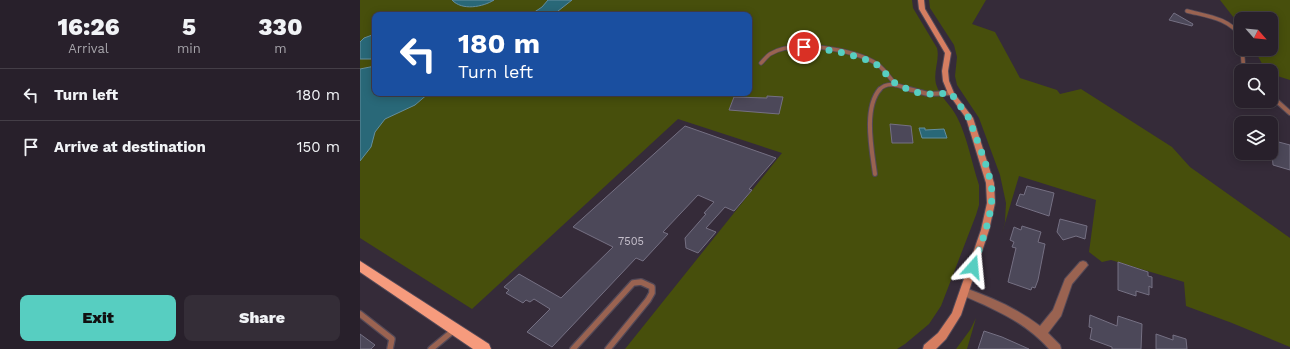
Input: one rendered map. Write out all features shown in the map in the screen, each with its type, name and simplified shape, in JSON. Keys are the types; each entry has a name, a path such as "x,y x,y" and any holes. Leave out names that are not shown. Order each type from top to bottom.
{"main road":[{"path":"921,0 922,9 948,53 945,75 951,93 969,118 987,171 992,194 990,214 956,315 942,336 928,349"},
{"path":"360,266 484,349"}],"street":[{"path":"1041,333 1057,313 1068,282 1083,265"},
{"path":"965,292 1002,307 1041,333 1056,349"}],"lane":[{"path":"1187,11 1224,22 1234,29"},
{"path":"761,63 768,55 782,48 804,47 836,51 862,58 876,64 896,84"},
{"path":"875,174 869,121 873,101 881,87 888,84 896,84 921,94 951,93"},
{"path":"1278,102 1290,113"},
{"path":"573,349 633,283 641,282 652,287 652,293 648,300 608,349"},
{"path":"360,314 392,339 390,349"},
{"path":"431,349 454,330"}],"green space":[{"path":"360,0 912,0 913,8 937,48 938,57 935,75 936,84 940,93 955,113 967,141 979,185 979,205 941,306 929,324 905,344 897,349 625,349 782,153 678,119 472,309 360,238"},
{"path":"929,0 986,0 972,24 995,32 1020,78 1057,90 1060,94 1081,89 1172,147 1190,167 1290,238 1290,347 1186,306 1184,282 1111,260 1102,262 1089,252 1096,200 1019,176 1002,233 1005,222 1006,203 1000,175 979,118 957,85 955,76 957,57 954,45 930,8"},
{"path":"1220,0 1290,0 1290,80 1278,76 1278,64 1262,64 1258,56 1278,56 1278,12 1234,12 1234,18"},
{"path":"976,318 967,349 956,349 970,330"}],"water":[{"path":"452,0 494,0 479,6 467,7 461,6"},
{"path":"548,0 572,0 557,12 534,12 542,7"},
{"path":"372,35 372,59 360,59 360,42 364,38"},
{"path":"372,67 372,96 426,96 415,105 385,119 375,132 371,147 360,161 360,69"},
{"path":"919,128 925,128 925,130 944,129 947,138 922,138"}],"building":[{"path":"1174,13 1193,24 1192,26 1169,20"},
{"path":"767,96 783,97 779,114 729,110 734,97 767,98"},
{"path":"890,124 911,126 913,143 892,143"},
{"path":"685,126 776,158 749,189 752,190 734,211 725,207 706,228 716,232 698,253 686,248 685,238 706,214 704,213 714,202 698,195 663,232 668,234 643,261 636,258 552,347 527,332 550,309 534,299 530,302 526,300 523,303 506,293 509,290 504,287 519,274 561,298 613,247 573,227"},
{"path":"1278,142 1290,145 1290,170 1273,165 1273,160 1278,160"},
{"path":"1027,186 1054,193 1049,216 1016,205 1020,194 1024,195"},
{"path":"1060,219 1087,226 1085,239 1076,236 1063,240 1057,232"},
{"path":"1022,226 1041,232 1038,242 1045,244 1038,280 1035,288 1032,287 1031,290 1008,282 1016,248 1012,247 1014,242 1010,240 1014,227 1021,230"},
{"path":"1118,262 1148,272 1148,276 1152,277 1152,288 1149,286 1149,295 1136,291 1136,296 1118,290"},
{"path":"1090,315 1117,326 1118,316 1142,324 1141,349 1112,349 1112,347 1090,339 1092,328 1089,327"},
{"path":"984,331 1002,337 1029,349 978,349"},
{"path":"360,334 375,345 371,349 360,349"},
{"path":"1156,334 1173,340 1173,335 1186,339 1187,349 1156,349"}],"route":[{"path":"804,47 836,51 862,58 876,64 884,70 896,84 914,92 921,94 951,93 965,111 969,118 987,171 992,194 990,214 973,267"}]}
